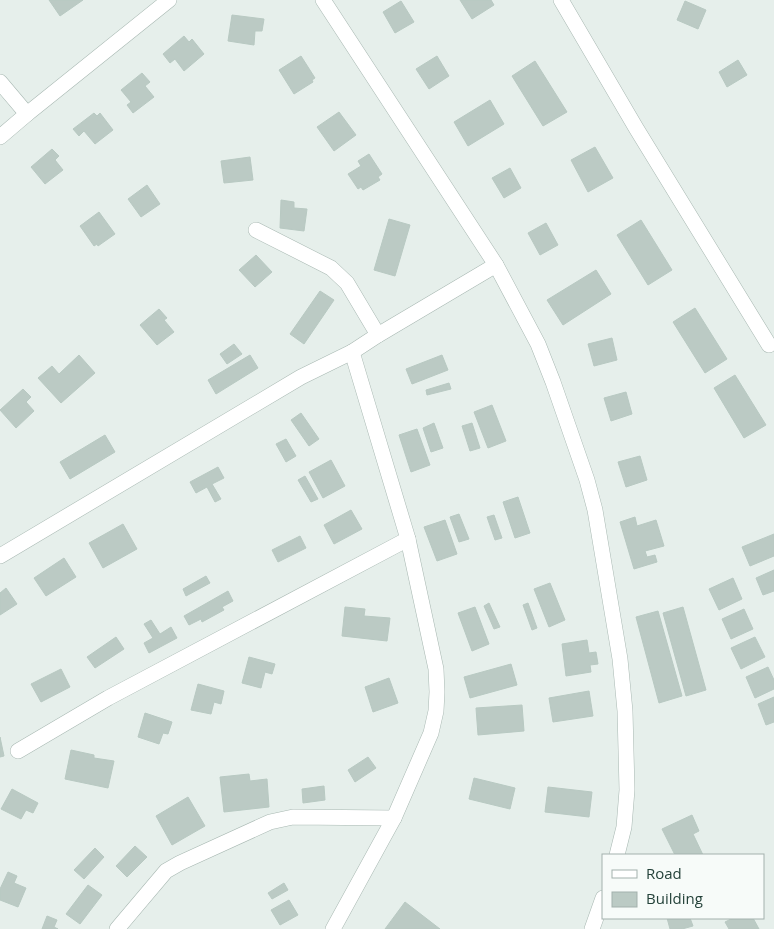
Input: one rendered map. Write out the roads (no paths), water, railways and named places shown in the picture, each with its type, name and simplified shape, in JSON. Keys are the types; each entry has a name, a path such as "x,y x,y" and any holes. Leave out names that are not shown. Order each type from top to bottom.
{"street":[{"path":"0,138 26,114 169,0"},
{"path":"323,0 496,265 541,352 581,462 595,510 620,659 625,711 626,790 624,827 617,854"},
{"path":"561,0 636,128 769,345"},
{"path":"0,82 26,114"},
{"path":"256,230 331,268 347,283 378,335"},
{"path":"0,556 301,377 352,352 496,265"},
{"path":"333,929 394,818 431,733 436,711 437,692 436,669 408,539 352,352"},
{"path":"18,751 108,698 408,539"},
{"path":"117,929 166,872 180,863 263,824 293,817 394,818"},
{"path":"592,929 602,901"}]}
